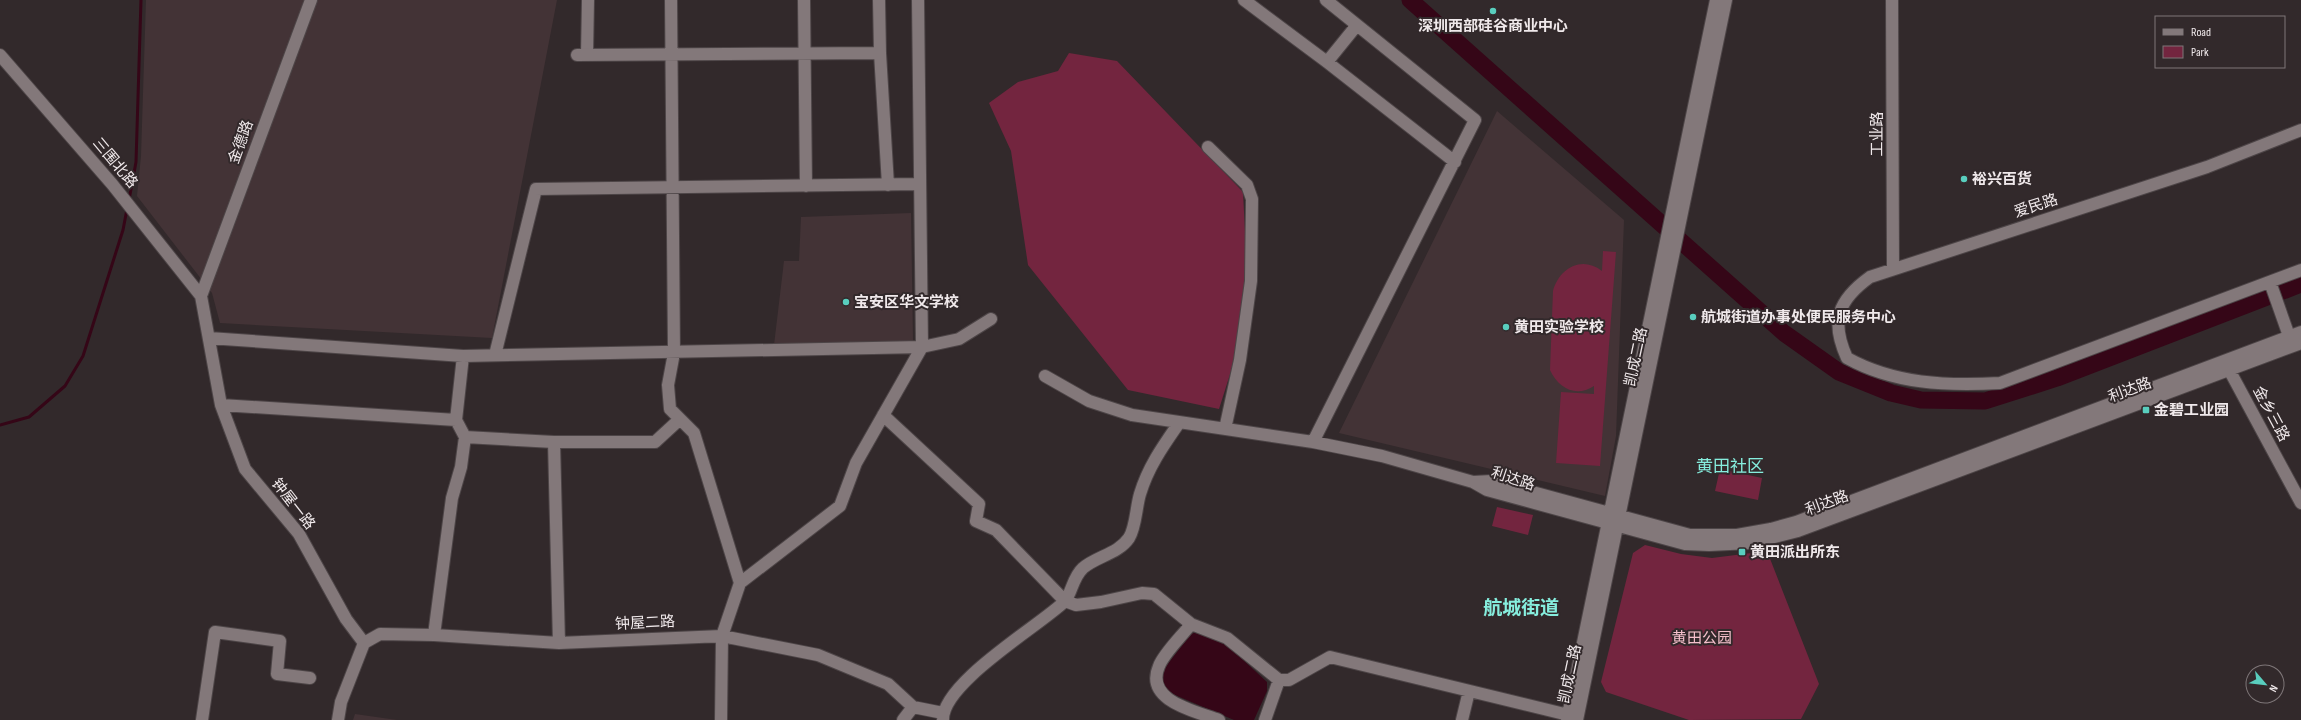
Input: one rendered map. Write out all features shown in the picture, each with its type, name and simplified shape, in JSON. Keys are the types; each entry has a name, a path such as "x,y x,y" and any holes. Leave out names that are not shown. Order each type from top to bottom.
{"street":[{"name":"金德路","path":"201,296 312,0"},
{"path":"588,0 582,55 880,53"},
{"path":"671,0 674,353 668,385 670,409 694,433 740,583"},
{"path":"804,0 806,186"},
{"path":"879,0 880,53 888,185"},
{"path":"721,720 722,636 740,583 840,506 856,463 922,347 918,0"},
{"path":"1244,0 1327,62 1455,162"},
{"path":"1313,442 1476,120 1326,0"},
{"name":"凯成二路","path":"1677,214 1716,0"},
{"name":"凯成二路","path":"1572,718 1677,214 1726,0"},
{"name":"工业路","path":"1892,0 1894,268"},
{"path":"1327,62 1357,25"},
{"name":"三围北路","path":"0,55 112,184 201,296"},
{"name":"爱民路","path":"2270,282 2006,382 1957,385 1911,381 1870,369 1847,358 1837,329 1838,315 1856,288 1870,277 2207,167 2301,130"},
{"path":"1208,147 1247,185 1252,199 1251,282 1240,360 1225,429"},
{"path":"495,355 536,189 920,184"},
{"path":"2289,336 2270,282 2301,270"},
{"name":"钟屋一路","path":"201,296 221,405 245,469 299,534 346,619 364,643"},
{"path":"208,338 463,356 922,347 959,339 991,319"},
{"name":"利达路","path":"1045,376 1089,401 1132,415 1313,442 1382,456 1473,482 1492,481 1673,541 1697,545 1739,544 1774,539 2227,365 2289,336 2301,332"},
{"name":"利达路","path":"2227,365 2301,343"},
{"path":"434,635 452,498 461,467 465,437 456,420 463,356"},
{"name":"金乡三路","path":"2227,365 2301,504"},
{"path":"221,405 456,420"},
{"path":"884,415 979,504 976,521 996,530 1065,601 1076,605 1101,602 1142,593 1154,594 1191,624 1227,638 1279,680 1289,680 1330,657 1572,718"},
{"path":"465,437 554,442 655,442 680,420"},
{"path":"903,720 913,707 943,716 950,700 1002,648 1065,601 1073,580 1084,567 1120,548 1129,538 1140,494 1152,462 1179,423"},
{"path":"554,442 559,643"},
{"path":"1191,624 1159,665 1156,679 1158,690 1170,701 1219,720"},
{"path":"202,720 215,632 280,641 277,674 310,678"},
{"name":"钟屋二路","path":"364,643 380,634 434,635 559,643 722,636 818,656 888,684 913,707"},
{"path":"338,720 341,702 364,643"},
{"path":"1265,720 1279,680"},
{"path":"1462,720 1469,691"}],"shaded area":[{"path":"146,0 557,0 492,338 220,323 212,293 137,196 141,156"},
{"name":"黄田实验学校","path":"1497,111 1624,220 1616,436 1605,496 1339,433"},
{"name":"宝安区华文学校","path":"911,213 913,341 774,345 784,261 799,261 801,217"},
{"path":"1197,632 1227,645 1267,682 1267,691 1254,720 1234,720 1175,695 1167,690 1161,679 1163,670 1191,634"},
{"path":"355,714 397,720 353,720"}],"green space":[{"path":"1069,53 1117,61 1243,192 1247,271 1238,349 1219,409 1128,390 1028,265 1011,151 989,103 1018,82 1058,71"},
{"path":"1603,251 1616,252 1600,466 1556,463 1561,392 1594,394 1594,386 1581,391 1568,389 1558,382 1550,370 1553,291 1560,276 1572,267 1579,264 1594,266 1602,271"},
{"path":"1720,469 1762,478 1758,500 1715,491"},
{"path":"1497,507 1533,515 1528,535 1492,526"},
{"name":"黄田公园","path":"1645,545 1681,554 1712,558 1767,551 1819,684 1801,719 1689,720 1606,692 1601,682 1633,553"}],"waterway":[{"path":"129,200 136,162 141,0"},
{"path":"1410,0 1784,333 1839,372 1891,393 1921,400 1985,401 2057,378 2301,284"},
{"path":"0,425 29,417 65,386 83,356 123,230 127,209"}],"place":[{"name":"深圳西部硅谷商业中心","path":"1493,11"},
{"name":"裕兴百货","path":"1964,179"},
{"name":"宝安区华文学校","path":"846,302"},
{"name":"航城街道办事处便民服务中心","path":"1693,317"},
{"name":"黄田实验学校","path":"1506,327"},
{"name":"金碧工业园","path":"2146,410"},
{"name":"黄田派出所东","path":"1742,552"}],"district":[{"name":"黄田社区","path":"1730,467"},
{"name":"航城街道","path":"1521,608"}]}
